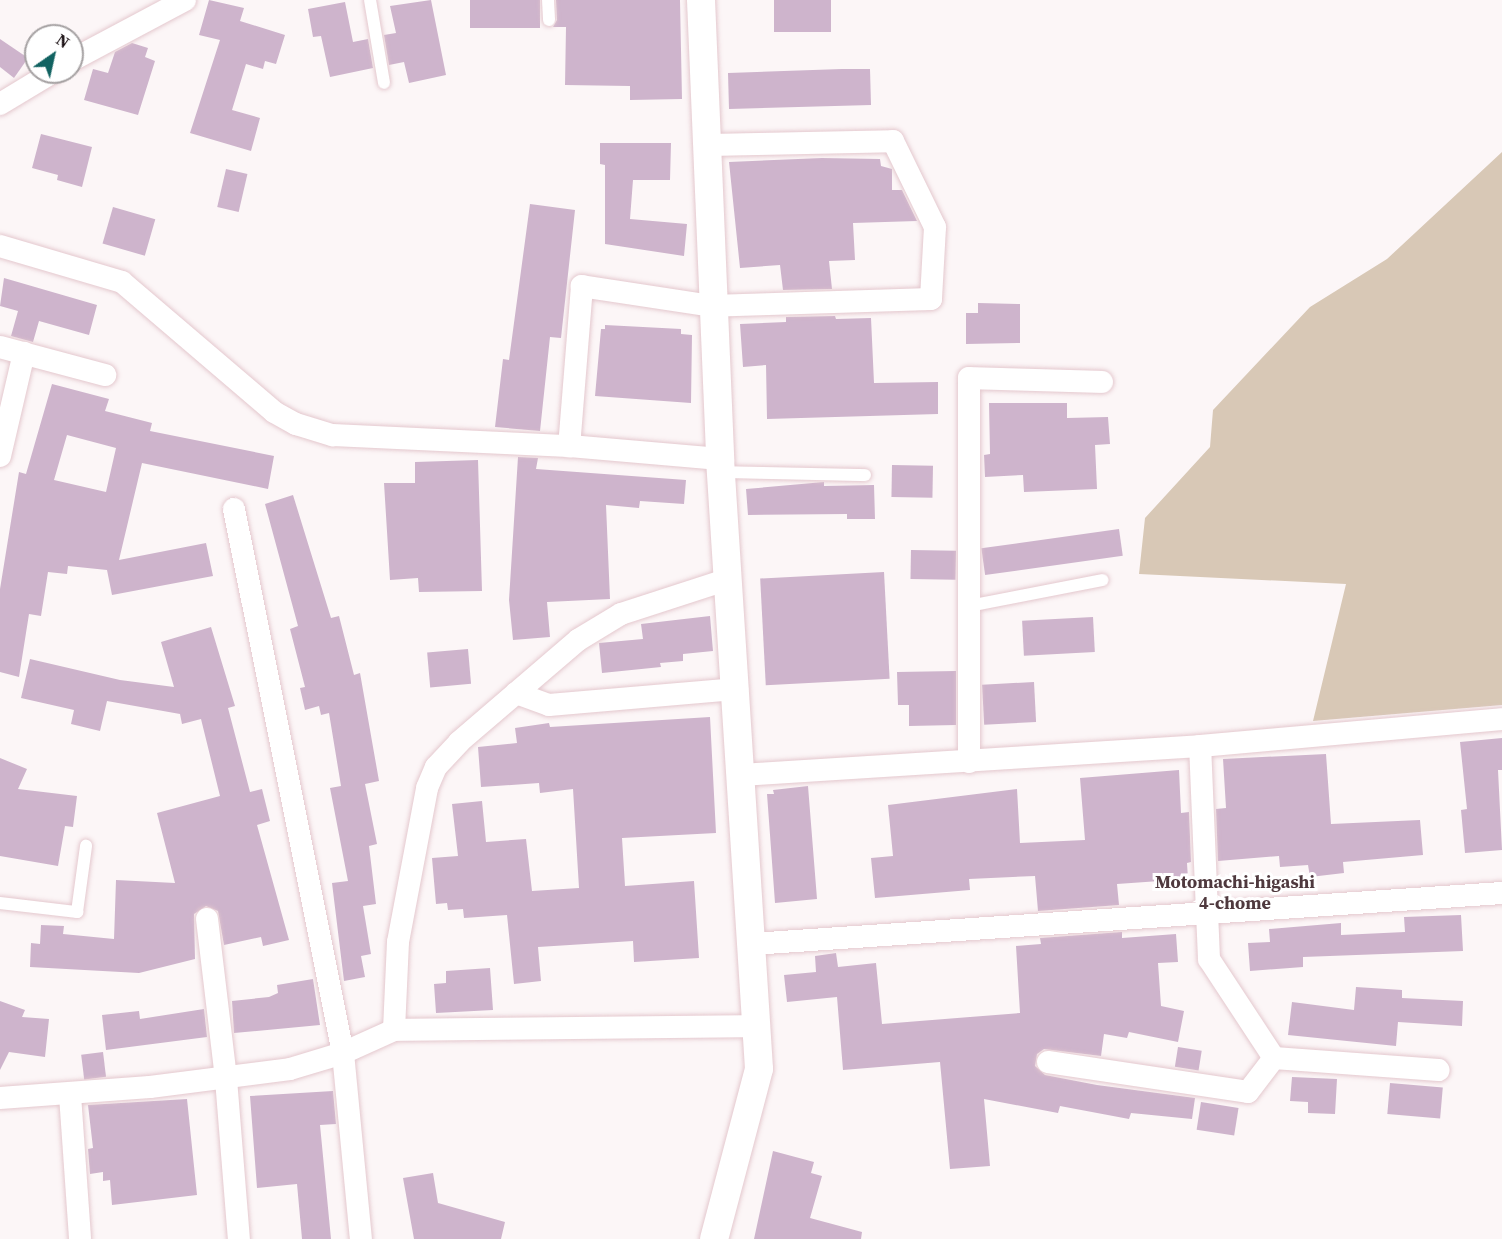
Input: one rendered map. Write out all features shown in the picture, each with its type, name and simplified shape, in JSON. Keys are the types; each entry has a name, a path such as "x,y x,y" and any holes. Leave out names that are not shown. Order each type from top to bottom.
{"street":[{"path":"84,54 184,0"},
{"path":"701,0 712,306 759,1069 714,1239"},
{"path":"0,104 33,84"},
{"path":"569,446 582,286 712,306 931,299 935,227 893,141 708,145"},
{"path":"0,246 122,282 253,390 274,412 296,424 333,435 569,446 721,466"},
{"path":"0,346 105,375"},
{"path":"0,456 24,353"},
{"path":"969,762 969,378 1102,382"},
{"path":"234,510 343,1053 361,1239"},
{"path":"394,1030 398,942 427,788 436,767 459,742 578,640 621,614 729,579"},
{"path":"516,693 549,705 737,689"},
{"path":"741,775 1200,746 1502,719"},
{"path":"1200,746 1209,959 1274,1058"},
{"path":"752,944 1502,893"},
{"path":"207,919 226,1079 239,1239"},
{"path":"0,1098 70,1095 226,1079 290,1068 343,1053 394,1030 756,1026"},
{"path":"1048,1062 1248,1092 1274,1058"},
{"path":"1274,1058 1439,1070"},
{"path":"70,1095 81,1239"}],"lane":[{"path":"370,0 384,83"},
{"path":"548,0 549,20"},
{"path":"721,466 865,475"},
{"path":"969,606 1103,580"},
{"path":"0,903 77,912 86,846"}],"shaded area":[{"path":"1502,152 1502,705 1313,721 1346,584 1139,574 1145,518 1210,447 1213,410 1310,307 1387,259"}],"building":[{"path":"209,0 244,8 240,21 285,35 276,64 265,61 263,69 246,64 232,110 260,118 251,151 190,133 220,40 199,35"},
{"path":"431,0 446,75 409,83 404,62 389,65 384,35 396,33 390,6"},
{"path":"470,0 540,0 540,28 470,28"},
{"path":"556,0 680,0 682,99 630,100 630,86 565,85 566,27 553,27 557,20"},
{"path":"774,0 831,0 831,32 774,32"},
{"path":"345,2 353,42 368,39 373,68 330,77 321,36 313,37 308,9"},
{"path":"0,39 24,55 24,64 14,78 0,67"},
{"path":"132,43 148,48 145,57 155,61 138,115 84,100 93,69 108,73 115,52"},
{"path":"870,69 871,105 729,109 728,73"},
{"path":"41,134 92,147 82,187 57,180 58,175 32,168"},
{"path":"600,143 671,143 670,180 633,180 630,219 687,224 684,256 605,244 605,165 600,164"},
{"path":"822,158 880,159 881,166 892,169 892,190 902,190 917,221 853,223 855,260 829,261 832,289 783,290 780,265 740,268 729,162"},
{"path":"226,169 247,174 239,212 217,207"},
{"path":"530,204 575,210 561,338 550,337 540,431 495,427 503,359 509,360"},
{"path":"113,207 155,219 145,256 103,244"},
{"path":"4,278 97,305 89,335 39,321 33,342 11,336 18,311 0,306"},
{"path":"978,303 1020,304 1020,343 966,344 966,313 978,313"},
{"path":"835,316 836,319 871,318 874,383 938,382 938,414 767,419 766,365 743,367 740,324 786,322 786,317"},
{"path":"605,325 681,329 681,334 692,335 691,403 595,396 601,329 605,329"},
{"path":"52,384 109,399 105,411 152,423 150,431 274,456 268,489 142,463 119,560 206,543 213,576 112,595 107,570 68,566 67,574 48,572 41,616 29,614 19,677 0,672 0,589 19,472 26,474","holes":["67,435 116,448 106,492 54,480"]},
{"path":"989,403 1067,403 1067,418 1108,417 1110,444 1095,445 1097,489 1024,492 1023,475 985,477 984,455 990,454"},
{"path":"518,457 538,458 536,469 686,480 684,504 640,501 639,508 606,505 610,599 547,602 550,637 513,640 509,600"},
{"path":"478,460 482,591 419,592 418,578 390,580 384,483 415,483 415,462"},
{"path":"892,465 933,466 932,498 891,497"},
{"path":"824,482 824,486 874,485 875,519 847,519 847,514 748,515 746,489"},
{"path":"293,495 331,618 339,616 354,675 360,673 379,781 365,784 377,844 369,846 376,904 363,906 371,954 361,956 365,977 344,981 332,883 348,881 330,788 341,786 329,713 321,715 319,706 305,710 300,688 305,687 290,629 298,626 265,504"},
{"path":"1119,529 1123,556 985,575 981,548"},
{"path":"911,550 956,551 955,580 910,579"},
{"path":"884,572 890,679 766,685 760,578"},
{"path":"710,616 713,651 683,654 683,661 660,663 661,667 602,673 599,643 643,639 641,624"},
{"path":"1093,617 1095,652 1024,656 1022,621"},
{"path":"211,627 235,706 228,708 250,792 262,789 270,821 257,825 289,940 263,946 261,937 224,945 218,911 206,906 194,914 195,959 139,973 30,967 31,943 40,944 41,925 64,926 63,934 114,939 116,880 175,883 157,813 220,796 201,719 182,724 180,714 107,701 100,731 71,724 74,710 21,698 30,659 120,680 174,687 161,642"},
{"path":"468,649 471,684 430,687 427,653"},
{"path":"956,671 956,725 909,726 909,705 898,705 897,672"},
{"path":"1034,682 1036,722 984,725 982,685"},
{"path":"710,717 716,833 622,838 625,886 694,881 699,958 634,962 633,941 538,947 541,981 514,984 507,915 464,918 463,909 448,910 447,903 436,904 432,858 458,856 452,804 482,801 486,842 526,839 532,891 579,888 573,789 540,793 539,783 481,787 478,747 517,743 515,728 549,723 550,727"},
{"path":"1502,738 1502,770 1498,770 1502,850 1465,853 1461,810 1467,809 1460,742"},
{"path":"1326,754 1331,824 1420,820 1423,855 1343,862 1344,873 1310,877 1308,865 1280,867 1279,856 1218,861 1216,809 1226,808 1223,759"},
{"path":"0,758 27,769 18,789 77,796 73,827 65,826 58,866 0,856"},
{"path":"1179,770 1181,813 1189,812 1191,862 1187,863 1188,879 1117,884 1119,905 1038,911 1035,876 969,879 970,890 875,898 871,858 893,856 888,805 1017,789 1020,843 1085,840 1080,778"},
{"path":"808,786 817,899 775,903 767,794 774,794 773,790"},
{"path":"1461,915 1463,951 1303,957 1303,967 1250,971 1248,943 1270,942 1269,929 1341,923 1341,935 1405,932 1404,917"},
{"path":"1122,932 1122,938 1176,934 1178,962 1158,963 1161,1006 1184,1011 1178,1042 1129,1032 1127,1038 1104,1034 1101,1056 1044,1049 1037,1054 1035,1066 1045,1075 1097,1085 1195,1098 1192,1119 1131,1113 1129,1119 1060,1106 1058,1113 984,1099 990,1166 950,1169 940,1062 843,1070 837,997 787,1002 784,975 816,972 815,956 836,953 838,967 876,963 882,1024 1020,1013 1016,946 1041,944 1040,938"},
{"path":"490,968 493,1010 436,1013 434,984 446,983 446,971"},
{"path":"313,979 320,1025 234,1033 232,1001 269,997 278,993 277,985"},
{"path":"1356,987 1402,990 1402,998 1463,1001 1462,1026 1398,1022 1396,1046 1288,1035 1292,1002 1354,1010"},
{"path":"0,1001 25,1010 22,1017 49,1019 45,1057 9,1052 0,1070"},
{"path":"204,1009 207,1037 106,1050 102,1015 139,1011 140,1019"},
{"path":"1178,1047 1202,1051 1199,1071 1175,1067"},
{"path":"103,1052 106,1077 84,1079 81,1055"},
{"path":"1292,1077 1337,1079 1335,1114 1308,1113 1308,1102 1290,1101"},
{"path":"1390,1083 1443,1088 1440,1119 1387,1114"},
{"path":"333,1091 336,1124 320,1125 331,1239 302,1239 297,1184 257,1188 250,1096"},
{"path":"187,1099 197,1195 112,1205 110,1180 103,1181 103,1172 90,1174 88,1149 93,1148 88,1105"},
{"path":"1201,1102 1239,1108 1234,1136 1197,1130"},
{"path":"773,1151 814,1162 811,1173 822,1176 810,1218 862,1232 861,1239 754,1239"},
{"path":"433,1173 438,1203 505,1222 501,1239 414,1239 403,1178"}],"district":[{"name":"Motomachi-higashi 4-chome","path":"1235,893"}]}
